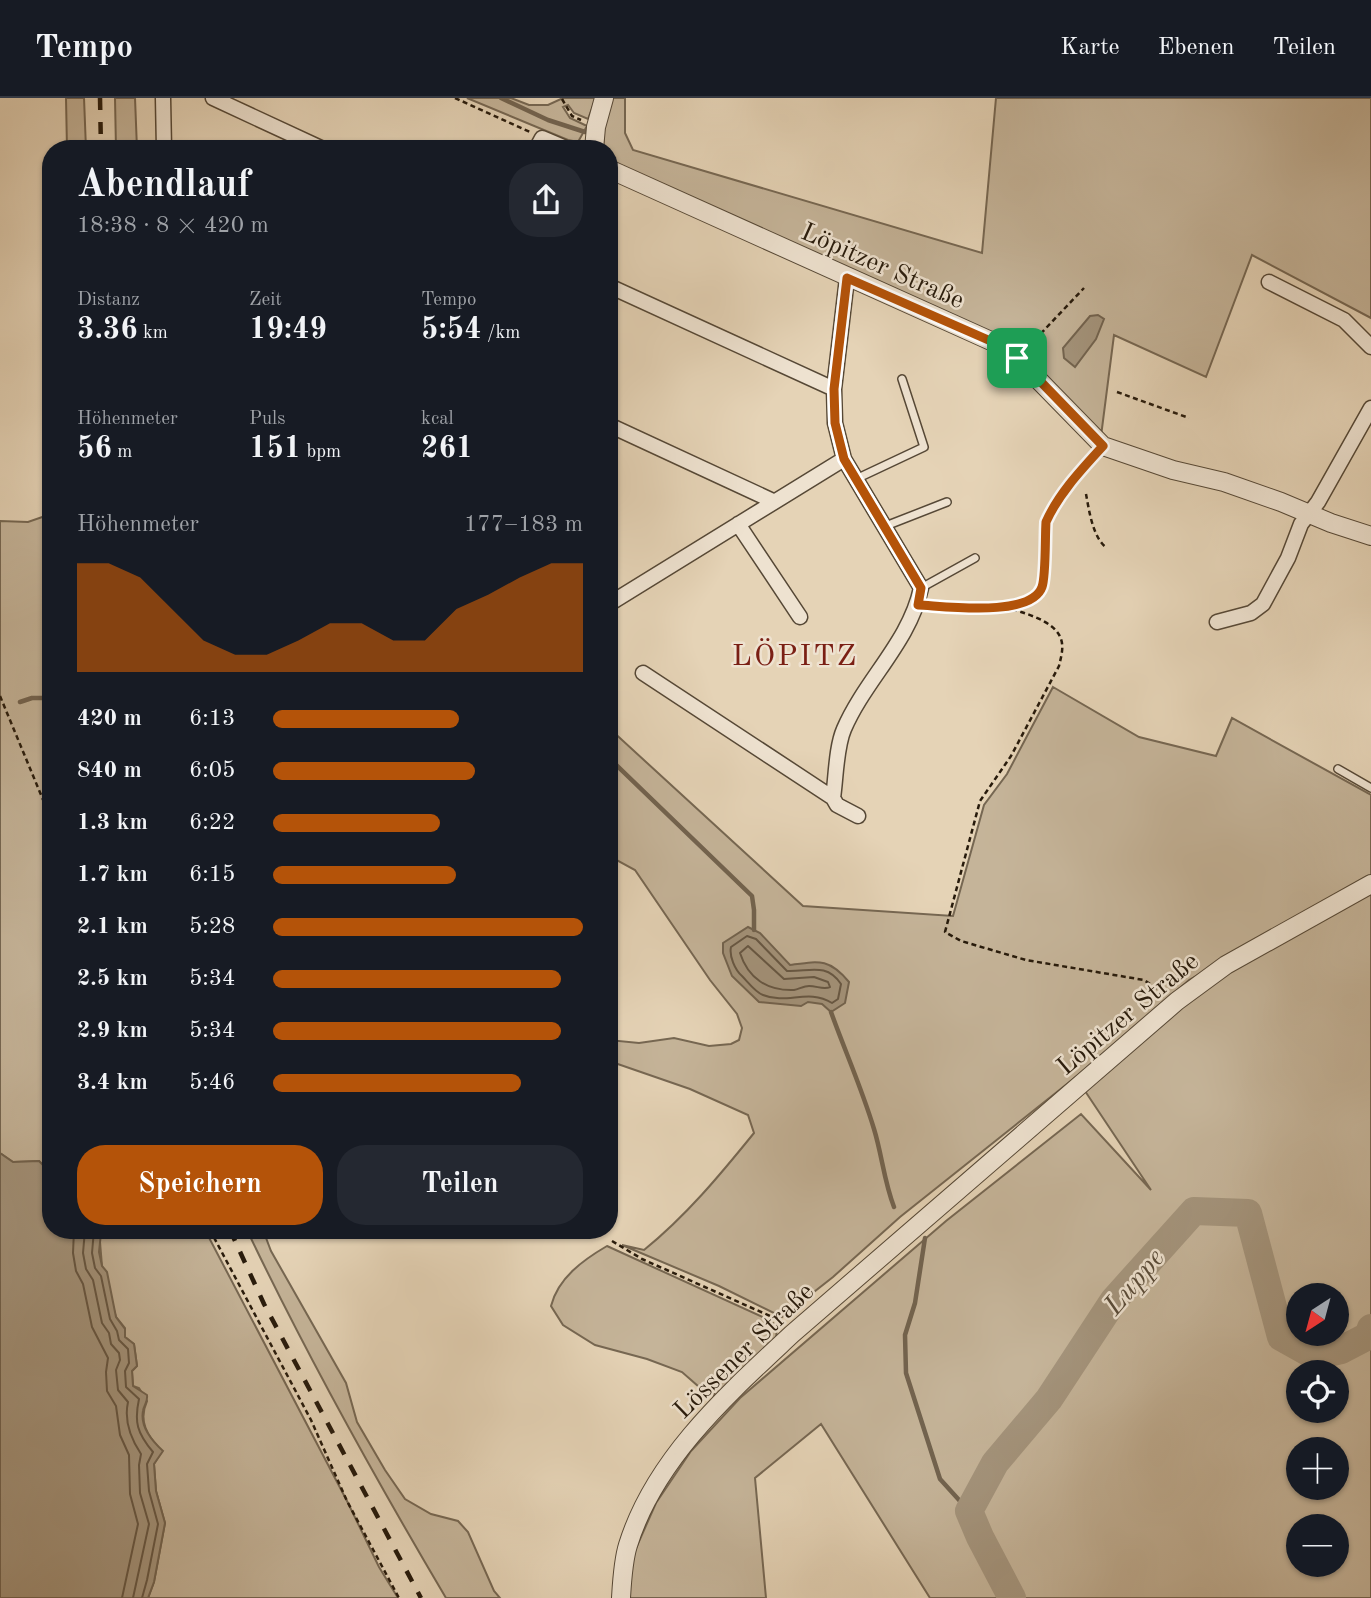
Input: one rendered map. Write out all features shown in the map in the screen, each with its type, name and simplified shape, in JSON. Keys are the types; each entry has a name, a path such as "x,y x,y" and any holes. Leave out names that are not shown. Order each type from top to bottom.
{"street":[{"path":"163,98 164,140"},
{"path":"213,98 304,140"},
{"path":"595,140 604,98"},
{"name":"Löpitzer Straße","path":"618,173 1002,346 1103,446 1173,470 1224,482 1371,536"},
{"path":"833,798 842,732 857,701 902,635 918,605 921,588 844,459 835,423 834,389 847,278"},
{"path":"1269,282 1345,320 1371,347"},
{"path":"618,290 834,389"},
{"path":"1217,622 1251,613 1264,604 1308,513 1318,502 1371,408"},
{"path":"618,429 773,501"},
{"path":"618,598 844,459"},
{"path":"738,524 800,617"},
{"path":"643,673 833,798 837,805 858,816"},
{"name":"Löpitzer Straße","path":"967,1183 1177,1001 1226,965 1371,884"},
{"name":"Lössener Straße","path":"621,1598 628,1545 661,1478 690,1437 738,1384 792,1334 967,1183"}],"lane":[{"path":"856,479 924,447 902,379"},
{"path":"883,527 947,502"},
{"path":"921,588 975,558"},
{"path":"1338,769 1371,788"}],"path":[{"path":"455,98 515,125 535,140"},
{"path":"562,99 572,116 596,127"},
{"path":"1017,358 1084,288"},
{"path":"1117,392 1189,418"},
{"path":"918,605 1004,607 1033,599 1042,588 1046,522 1063,494 1103,446"},
{"path":"1086,494 1101,544 1107,548"},
{"path":"1004,607 1049,624 1061,636 1062,650 1059,666 1011,756 980,801 945,932 961,941 1026,960 1144,980 1177,1001"},
{"path":"0,696 42,798"},
{"path":"216,1239 311,1420 347,1501 399,1598"},
{"path":"612,1241 642,1259 770,1316"}],"shaded area":[{"path":"66,98 84,98 86,140 67,140"},
{"path":"115,98 135,98 137,140 116,140"},
{"path":"467,98 511,98 529,105 548,105 563,98 596,98 588,119 574,113 568,105 563,107 570,118 587,126 579,140 568,140"},
{"path":"612,98 625,98 625,133 633,150 982,253 996,98 1371,98 1371,318 1252,255 1206,377 1114,335 1100,444 1017,358 618,169 618,140 603,140"},
{"path":"42,517 42,1164 39,1161 13,1162 0,1153 0,521 28,522"},
{"path":"1053,687 1139,737 1216,756 1232,718 1371,795 1371,878 1189,980 1082,1072 900,1217 833,1277 782,1317 719,1286 622,1245 644,1250 688,1209 754,1133 748,1115 690,1089 618,1064 618,1041 639,1043 674,1038 709,1046 731,1044 739,1040 742,1028 737,1014 710,980 635,870 618,861 618,736 803,906 953,916 984,805 1007,774"},
{"path":"1371,888 1371,1598 930,1598 821,1424 755,1478 766,1598 628,1598 633,1555 656,1503 691,1451 740,1398 946,1221 1081,1114 1151,1190 1085,1091 1202,988"},
{"path":"100,1239 210,1239 379,1567 398,1598 148,1598 154,1582 165,1523 156,1491 154,1464 162,1451 152,1440 144,1422 147,1401 139,1388 133,1386 132,1371 137,1366 134,1344 125,1337 125,1328 116,1317 102,1266"},
{"path":"251,1239 266,1239 346,1383 357,1422 405,1499 431,1514 458,1521 468,1532 494,1591 500,1598 446,1598 393,1508 293,1324"},
{"path":"607,1246 769,1320 777,1326 776,1340 713,1400 715,1390 698,1386 682,1372 595,1345 563,1325 551,1306 565,1278 589,1257"}],"water":[{"path":"1098,315 1104,319 1096,339 1075,367 1064,358 1063,348 1090,316"},
{"path":"748,927 760,933 790,965 823,963 842,974 849,982 845,1003 831,1012 822,1004 808,1002 801,1006 759,1002 732,976 723,953 723,943"},
{"path":"0,1153 13,1162 39,1161 42,1164 42,1239 100,1239 99,1252 102,1266 107,1272 116,1317 125,1329 125,1337 134,1344 137,1366 132,1371 133,1386 147,1395 143,1422 151,1438 163,1451 154,1464 156,1491 165,1523 154,1582 148,1598 0,1598"}],"waterway":[{"path":"501,98 548,120 585,132"},
{"path":"20,702 42,698"},
{"path":"618,767 752,896 754,930"},
{"path":"831,1012 869,1114 894,1207"},
{"name":"Luppe","path":"1012,1598 969,1511 995,1463 1049,1399 1114,1300 1194,1211 1248,1213 1281,1337 1315,1356 1341,1350 1368,1336 1371,1328"},
{"path":"925,1238 915,1303 905,1335 906,1373 940,1479 969,1511"}],"railway":[{"path":"100,98 101,140"},
{"path":"234,1239 264,1304 421,1598"}],"district":[{"name":"LÖPITZ","path":"795,655"}],"route":[{"path":"847,278 1002,346 1017,358 1103,446 1050,512 1046,522 1042,588 1033,599 1004,607 986,608 918,605 921,588 844,459 835,423 834,389 847,278"}]}
